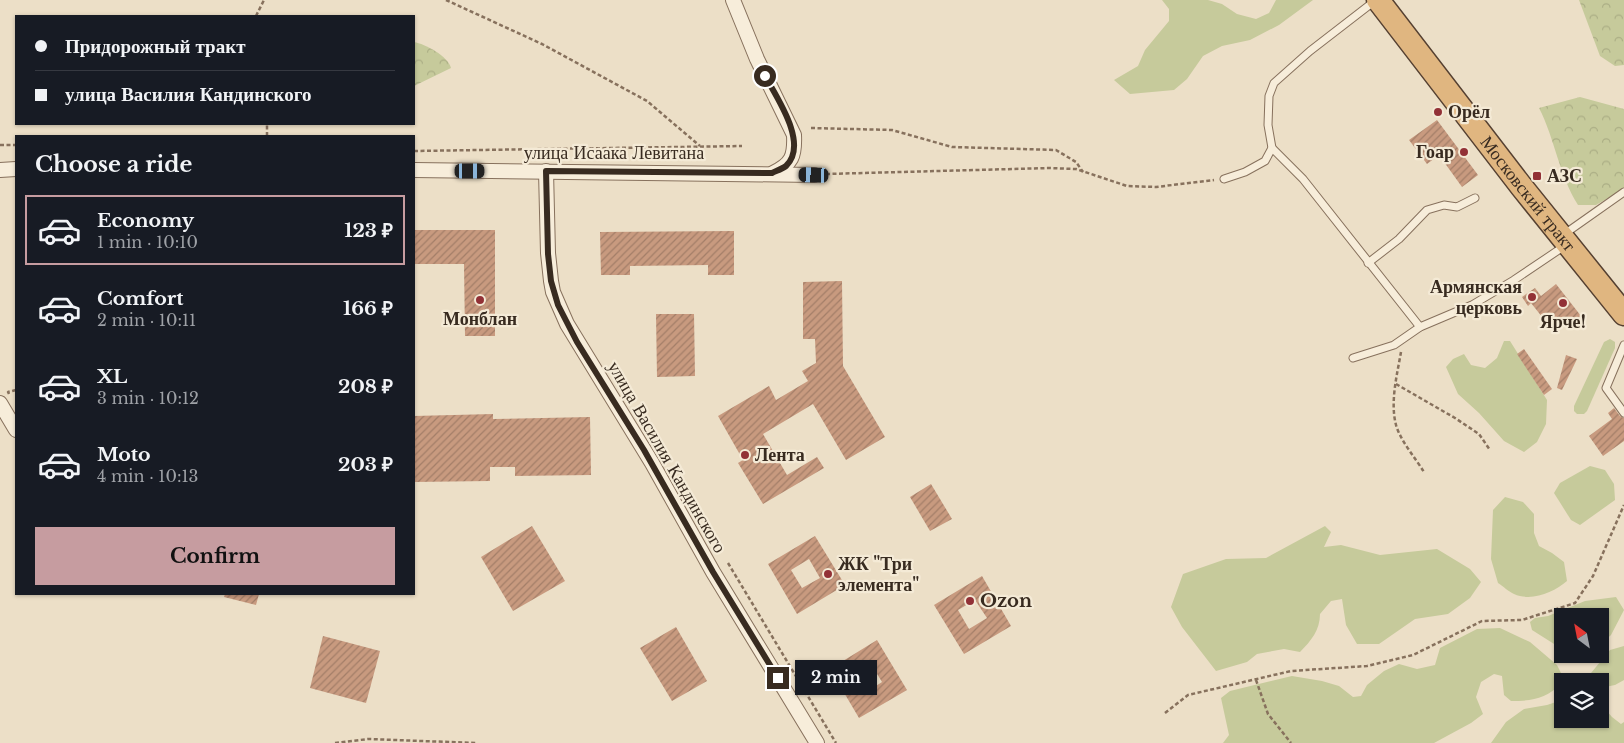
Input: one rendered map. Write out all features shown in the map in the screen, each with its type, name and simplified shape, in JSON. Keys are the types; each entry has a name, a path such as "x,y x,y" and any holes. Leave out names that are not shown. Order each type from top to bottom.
{"highway":[{"name":"Московский тракт","path":"1377,0 1624,314"}],"street":[{"path":"733,0 757,59 794,135 795,148 792,159 785,167 772,173"},
{"path":"0,170 15,170"},
{"name":"улица Исаака Левитана","path":"415,170 814,175"},
{"name":"улица Василия Кандинского","path":"546,171 548,254 551,281 553,292 564,318 652,463 713,572 817,743"},
{"path":"0,403 15,428"}],"lane":[{"path":"1377,0 1310,51 1274,83 1269,96 1268,125 1272,148 1303,179 1420,327"},
{"path":"1224,179 1245,172 1265,161 1272,148"},
{"path":"1354,358 1394,345 1420,327 1472,305 1514,280 1624,192"},
{"path":"1368,263 1399,239 1427,210 1444,205 1457,207 1475,198"},
{"path":"1624,345 1606,388 1624,413"}],"path":[{"path":"256,15 264,0"},
{"path":"446,0 542,44 647,101 701,147"},
{"path":"811,128 892,130 952,147 1056,150 1076,162 1083,172"},
{"path":"0,145 15,145"},
{"path":"415,151 742,146"},
{"path":"814,175 1050,168 1076,169 1127,186 1156,187 1224,179"},
{"path":"1404,338 1396,384 1394,407 1396,426 1424,472"},
{"path":"1396,384 1479,434 1490,450"},
{"path":"1165,713 1188,695 1291,671 1367,666 1413,655 1482,621 1522,620 1575,603 1593,576 1624,505"},
{"path":"728,563 836,743"},
{"path":"1256,680 1268,714 1291,743"},
{"path":"335,743 368,739 476,743"}],"green space":[{"path":"1162,0 1208,0 1222,4 1237,14 1256,19 1269,13 1276,0 1313,0 1279,25 1250,40 1222,46 1203,56 1187,79 1174,90 1130,94 1114,80 1138,66 1145,50 1169,21 1169,9"},
{"path":"1579,0 1624,0 1624,65 1615,66 1600,56"},
{"path":"415,42 436,51 446,59 451,68 415,86"},
{"path":"1580,97 1624,109 1624,189 1596,205 1578,205 1566,182 1539,108"},
{"path":"1610,339 1615,342 1615,348 1587,411 1584,414 1577,414 1574,411 1574,406 1604,342"},
{"path":"1504,341 1510,341 1547,400 1546,424 1537,442 1524,452 1504,441 1479,413 1458,394 1446,367 1453,359 1464,354 1471,365 1485,368 1497,358"},
{"path":"1590,466 1605,470 1614,484 1615,500 1580,525 1571,520 1554,493 1560,483"},
{"path":"1505,497 1523,502 1534,514 1534,533 1539,546 1564,562 1567,581 1556,589 1542,595 1528,597 1512,593 1498,583 1491,559 1493,510"},
{"path":"1325,526 1331,532 1324,547 1341,545 1380,555 1437,549 1470,569 1481,582 1470,598 1448,614 1415,619 1379,644 1357,644 1346,625 1342,599 1331,601 1320,614 1320,620 1314,635 1300,652 1284,649 1257,654 1247,662 1216,671 1182,627 1171,607 1183,574 1226,559 1266,558"},
{"path":"1616,597 1624,610 1609,637 1609,608 1568,608 1585,601"},
{"path":"1554,614 1554,644 1532,630 1530,622 1535,618"},
{"path":"1500,628 1530,642 1557,665 1561,673 1554,673 1554,690 1538,698 1511,701 1504,695 1502,676 1494,674 1481,682 1476,697 1483,714 1471,723 1434,743 1223,743 1229,735 1221,698 1230,691 1292,676 1322,681 1339,686 1353,697 1361,696 1367,685 1384,671 1399,664 1417,669 1435,665 1440,648 1477,629"},
{"path":"1624,646 1624,680 1609,686 1609,673 1591,673 1599,663 1609,663 1610,650"},
{"path":"1554,703 1554,728 1609,728 1609,714 1621,724 1624,722 1624,743 1491,743 1506,722 1524,709"}],"building":[{"path":"1437,120 1478,175 1462,187 1439,155 1427,164 1409,140"},
{"name":"Монблан","path":"415,230 495,230 495,336 465,336 464,264 415,264"},
{"path":"734,231 734,275 708,275 708,265 630,266 630,275 601,275 600,232"},
{"path":"842,281 843,366 885,437 846,460 813,404 763,434 787,475 817,457 824,468 763,504 738,463 743,460 718,416 769,386 776,400 808,381 802,371 816,363 815,339 803,339 803,282"},
{"path":"1556,284 1581,316 1567,327 1565,324 1554,332 1531,303 1528,306 1522,297 1535,288 1541,296"},
{"path":"656,314 694,314 695,376 657,377"},
{"path":"1524,349 1552,389 1544,395 1517,354"},
{"path":"1566,355 1577,359 1562,390 1557,388"},
{"path":"1614,408 1624,418 1624,441 1603,456 1589,436 1612,419 1608,413"},
{"path":"493,414 493,419 590,417 591,475 515,476 515,467 490,467 490,481 415,482 415,416"},
{"path":"931,484 952,519 930,531 910,497"},
{"path":"532,526 565,581 513,611 481,557"},
{"name":"ЖК \"Три элемента\"","path":"815,536 845,585 797,614 768,564","holes":["809,559 820,578 802,588 791,570"]},
{"name":"ЖК \"Три элемента\"","path":"982,576 1011,626 964,654 934,605","holes":["975,600 987,618 969,629 958,610"]},
{"path":"225,595 259,595 256,605 224,597"},
{"path":"676,627 707,681 672,701 640,648"},
{"path":"323,636 380,651 366,703 310,688"},
{"name":"ЖК \"Три элемента\"","path":"877,640 907,690 859,718 830,669","holes":["871,664 882,682 865,693 853,674"]}],"place":[{"name":"Орёл","path":"1438,112"},
{"name":"Гоар","path":"1464,152"},
{"name":"АЗС","path":"1537,176"},
{"name":"Армянская церковь","path":"1532,297"},
{"name":"Монблан","path":"480,300"},
{"name":"Ярче!","path":"1563,303"},
{"name":"Лента","path":"745,455"},
{"name":"ЖК \"Три элемента\"","path":"828,574"},
{"name":"Ozon","path":"970,601"}],"route":[{"path":"765,76 794,135 795,148 792,159 785,167 772,173 546,171 548,254 553,292 558,305 577,342 644,450 713,572 778,678"}]}
